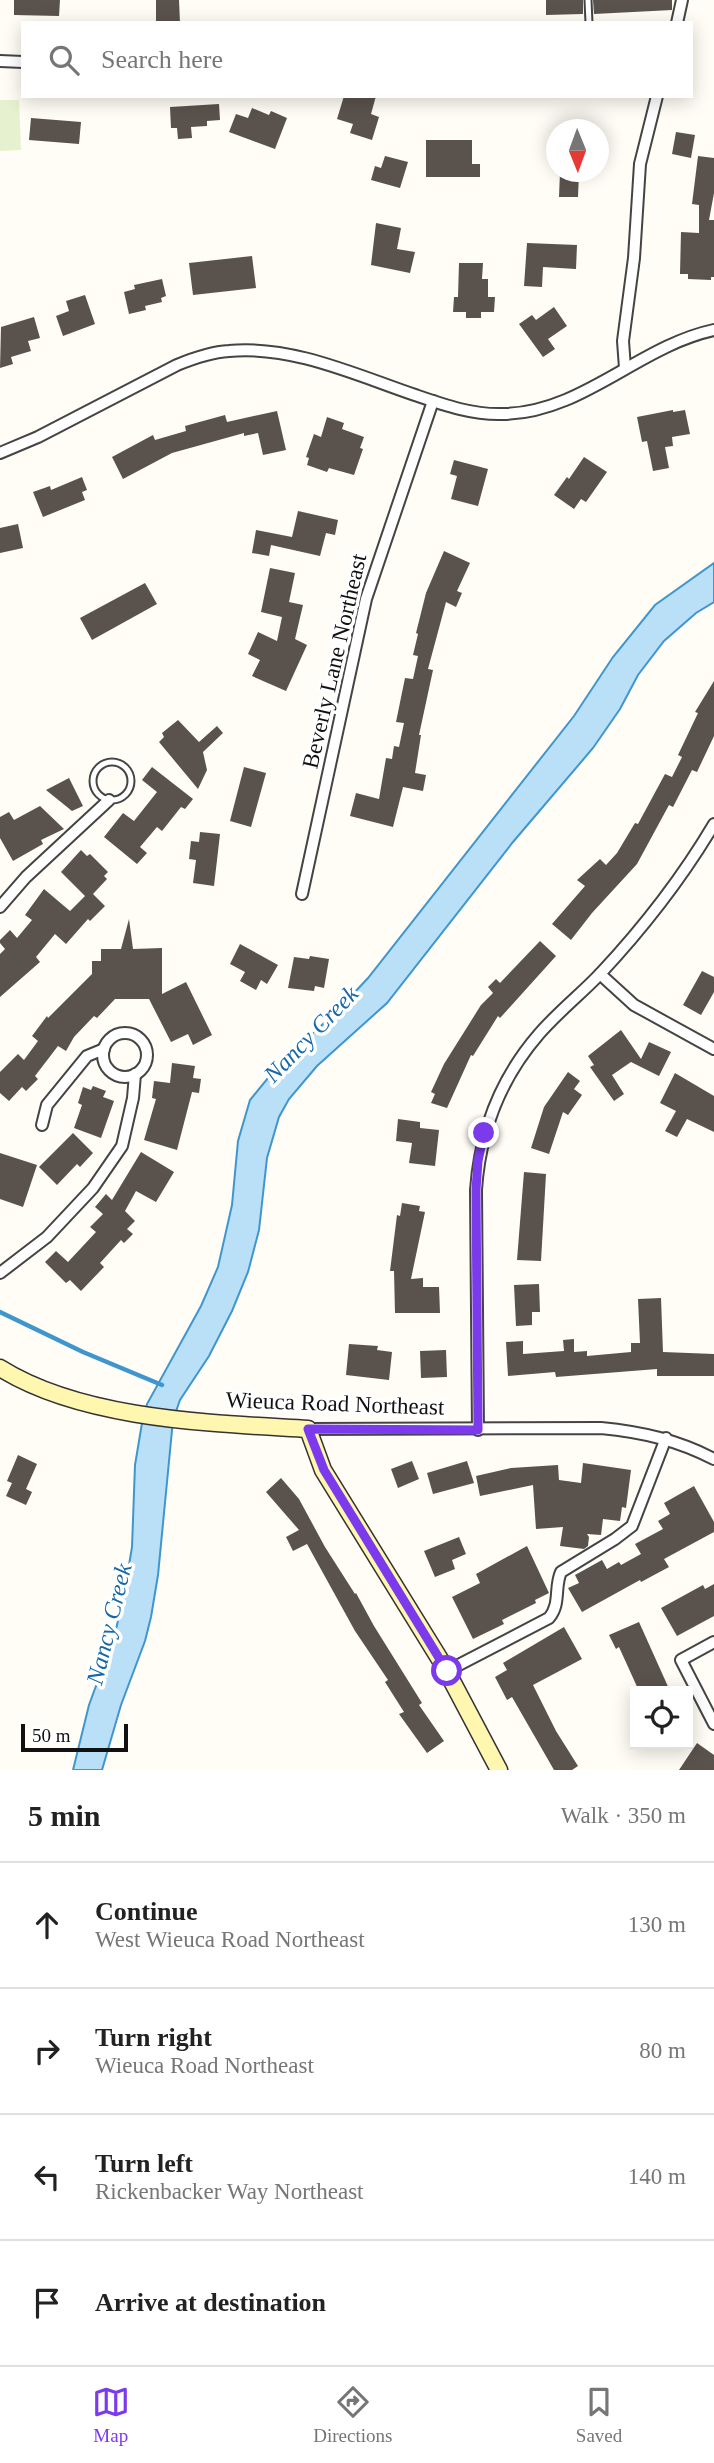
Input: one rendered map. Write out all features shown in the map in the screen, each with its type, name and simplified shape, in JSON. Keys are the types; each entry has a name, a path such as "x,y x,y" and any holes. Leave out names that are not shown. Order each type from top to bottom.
{"street":[{"path":"677,21 682,0"},
{"path":"0,61 21,62"},
{"path":"625,368 623,341 634,258 640,164 656,98"},
{"path":"0,453 38,437 177,365 226,351 265,351 321,363 433,401 480,413 504,414 530,411 570,399 655,351 682,339 714,330"},
{"name":"Beverly Lane Northeast","path":"302,894 366,600 433,401"},
{"path":"0,907 26,877 109,800"},
{"path":"478,1430 476,1190 484,1133 498,1096 520,1057 541,1032 600,974 653,913 714,824"},
{"path":"600,974 634,1004 714,1049"},
{"path":"126,1033 139,1038 147,1057 145,1064 128,1077 114,1074 105,1063 104,1049 118,1034 126,1033"},
{"path":"42,1125 47,1105 87,1056 104,1049"},
{"path":"4,1269 47,1237 93,1188 122,1146 133,1098 135,1074"},
{"name":"Wieuca Road Northeast","path":"0,1367 47,1391 133,1413 308,1429 601,1428 666,1438 714,1459"},
{"path":"308,1429 324,1470 447,1671 499,1770"},
{"path":"447,1671 549,1618 554,1612 561,1572 632,1526 666,1438"},
{"path":"714,1642 681,1660 714,1724"}],"lane":[{"path":"588,0 589,21"},
{"path":"113,762 121,764 129,771 132,782 128,792 120,799 109,800 96,792 94,776 105,764 113,762"}],"green space":[{"path":"0,100 19,100 21,150 0,151"}],"water":[{"path":"714,563 714,602 696,613 664,641 638,675 620,709 593,748 513,842 387,1003 317,1066 289,1099 279,1117 267,1158 259,1230 248,1272 232,1311 209,1356 180,1400 173,1420 158,1575 145,1641 121,1705 102,1770 73,1770 89,1705 115,1634 125,1589 132,1547 135,1465 147,1404 201,1306 218,1267 232,1205 238,1141 250,1100 277,1067 368,978 574,716 613,657 655,605"}],"building":[{"path":"14,0 60,0 59,16 14,15"},
{"path":"156,0 179,0 180,21 156,21"},
{"path":"546,0 583,0 583,14 546,15"},
{"path":"593,0 672,0 672,10 594,14"},
{"path":"343,98 375,98 371,114 379,117 372,140 350,133 353,124 337,119"},
{"path":"219,104 220,120 207,121 207,126 191,127 192,138 178,139 177,128 171,128 170,107"},
{"path":"252,108 269,115 271,111 287,118 275,149 229,132 236,114 248,118"},
{"path":"31,118 81,122 79,144 29,140"},
{"path":"676,132 695,135 691,158 672,154"},
{"path":"426,140 472,140 472,164 480,164 480,177 426,177"},
{"path":"385,156 408,162 400,188 371,180 375,166 381,168"},
{"path":"698,156 714,158 714,193 709,220 714,220 714,277 711,277 711,280 688,279 688,274 680,274 681,232 699,233 699,205 692,204"},
{"path":"560,182 579,182 578,197 559,197"},
{"path":"376,223 401,228 397,249 415,252 410,273 371,265"},
{"path":"527,243 577,245 576,269 543,267 542,287 524,286"},
{"path":"252,256 256,288 193,295 189,263"},
{"path":"459,263 483,263 482,279 488,279 488,297 495,297 494,312 481,312 481,318 466,318 466,312 453,312 454,297 458,297"},
{"path":"162,279 166,296 161,298 162,302 129,314 124,292 135,289 134,285"},
{"path":"85,295 95,324 63,336 56,316 69,311 66,301"},
{"path":"554,307 567,326 548,339 555,349 543,357 519,324 532,315 536,320"},
{"path":"34,317 40,338 28,341 31,351 11,357 13,364 0,368 1,327"},
{"path":"685,410 690,434 672,437 673,446 665,447 669,468 653,471 647,441 642,442 637,417"},
{"path":"277,411 286,450 263,455 258,433 244,436 244,433 172,453 123,479 112,457 153,435 155,440 186,431 185,426 225,415 227,422"},
{"path":"327,417 344,423 342,429 364,437 354,475 329,468 327,472 307,465 309,458 306,457 314,434 321,437"},
{"path":"584,457 607,472 586,502 581,499 574,509 554,495"},
{"path":"454,460 488,469 478,506 451,499 457,476 450,474"},
{"path":"82,477 87,490 82,492 85,500 43,517 33,492 50,486 51,490"},
{"path":"298,511 338,520 335,535 326,533 320,556 271,545 269,556 252,553 256,530 292,537"},
{"path":"18,524 23,548 0,553 0,528"},
{"path":"444,551 470,563 457,591 462,593 456,607 446,602 428,669 433,670 419,735 415,773 426,775 423,791 403,787 393,827 350,816 356,793 379,799 386,758 392,759 394,746 399,747 404,723 396,722 405,678 413,679 418,656 413,655 418,634 416,633 426,593"},
{"path":"270,568 295,573 289,602 303,605 295,639 307,645 286,691 252,676 260,660 248,654 258,632 277,641 282,617 261,612"},
{"path":"145,583 157,604 92,640 80,618"},
{"path":"714,681 714,736 697,772 692,770 673,807 669,805 637,864 571,940 552,924 585,886 577,880 600,859 606,865 617,853 635,823 638,824 665,774 672,777 682,757 678,755 698,713 695,712"},
{"path":"178,720 199,742 217,726 223,733 203,752 207,770 198,789 159,742 164,737 162,733"},
{"path":"152,767 193,799 185,809 181,807 162,831 157,827 140,847 147,853 137,864 104,837 123,813 134,821 157,792 142,780"},
{"path":"244,767 266,773 251,827 230,821"},
{"path":"69,778 83,806 72,811 46,790"},
{"path":"40,806 64,829 41,840 43,844 13,861 0,838 0,817 9,812 14,820"},
{"path":"200,832 220,834 214,886 193,883 196,860 189,859 191,841 199,842"},
{"path":"81,850 87,856 90,854 108,872 104,876 107,879 93,894 105,906 90,921 88,919 66,944 55,934 36,957 40,962 0,997 0,954 5,949 0,940 10,930 17,938 32,920 25,915 44,889 70,911 85,896 61,872"},
{"path":"129,919 133,949 162,948 162,994 186,982 212,1035 193,1045 188,1034 171,1042 149,999 115,999 74,1037 66,1051 58,1046 35,1076 38,1079 26,1091 22,1087 9,1101 0,1093 0,1072 18,1054 24,1060 38,1041 32,1036 47,1016 48,1018 92,974 92,961 101,961 101,949 121,949"},
{"path":"540,941 556,956 500,1018 498,1016 473,1056 471,1055 447,1108 431,1103 435,1094 431,1092 444,1064 481,1005 493,993 488,987 496,979 500,983"},
{"path":"240,944 278,965 267,984 261,980 256,990 240,981 245,972 230,964"},
{"path":"310,956 329,959 324,988 315,986 314,991 288,988 294,957 309,959"},
{"path":"702,971 714,977 714,992 701,1015 683,1005"},
{"path":"621,1030 641,1059 649,1042 671,1052 659,1076 631,1062 612,1075 624,1094 614,1101 590,1067 594,1065 588,1056"},
{"path":"172,1063 195,1066 193,1078 201,1079 199,1093 192,1092 177,1150 144,1140 156,1099 152,1098 154,1081 170,1083"},
{"path":"568,1072 580,1081 574,1089 582,1095 568,1115 563,1112 549,1154 531,1148 544,1107"},
{"path":"675,1073 714,1096 714,1132 687,1119 677,1137 665,1131 676,1111 660,1103"},
{"path":"93,1086 106,1091 103,1097 114,1101 101,1138 74,1128 82,1105 78,1103 83,1087 91,1090"},
{"path":"398,1119 420,1122 420,1128 439,1130 435,1166 409,1163 412,1143 396,1141"},
{"path":"73,1133 93,1153 80,1167 77,1164 57,1185 39,1167"},
{"path":"141,1152 174,1172 156,1202 136,1191 125,1211 135,1221 127,1229 133,1234 124,1243 121,1240 100,1263 104,1267 81,1291 70,1280 66,1283 45,1262 56,1251 68,1262 96,1232 90,1227 103,1214 95,1207 106,1194 112,1200"},
{"path":"0,1153 37,1165 23,1207 0,1199"},
{"path":"524,1172 546,1174 541,1261 517,1260"},
{"path":"402,1203 420,1206 419,1211 425,1212 411,1279 423,1278 423,1287 439,1287 440,1313 395,1313 394,1271 390,1271 397,1215 400,1216"},
{"path":"539,1284 540,1312 532,1312 532,1325 516,1326 514,1285"},
{"path":"661,1298 663,1352 714,1354 714,1376 657,1376 657,1369 556,1377 555,1372 508,1376 506,1342 523,1341 523,1354 564,1351 563,1340 574,1339 574,1352 587,1351 587,1356 631,1352 631,1343 640,1343 638,1299"},
{"path":"349,1344 378,1346 377,1350 392,1352 389,1380 346,1375"},
{"path":"446,1350 447,1377 421,1378 420,1351"},
{"path":"18,1455 37,1464 26,1489 32,1492 26,1505 6,1496 12,1483 7,1481"},
{"path":"412,1461 419,1479 398,1488 391,1469"},
{"path":"467,1461 474,1483 433,1494 427,1473"},
{"path":"583,1463 631,1470 626,1508 622,1507 620,1521 603,1519 601,1535 587,1534 588,1546 584,1549 560,1546 563,1527 536,1529 533,1485 480,1496 476,1476 511,1468 558,1465 559,1480 581,1483"},
{"path":"281,1478 299,1499 325,1547 422,1703 419,1705 444,1741 427,1753 399,1714 404,1712 385,1682 388,1680 355,1631 307,1544 293,1551 286,1537 299,1530 266,1492"},
{"path":"694,1486 714,1522 714,1532 664,1559 669,1567 582,1612 568,1588 579,1583 575,1575 602,1560 607,1569 641,1554 635,1544 663,1529 658,1521 670,1514 664,1503"},
{"path":"459,1537 466,1554 452,1560 455,1569 435,1577 424,1551"},
{"path":"527,1546 549,1593 535,1600 536,1603 502,1620 504,1624 473,1639 452,1597 480,1583 476,1574"},
{"path":"714,1584 714,1616 677,1636 661,1608 703,1585 705,1589"},
{"path":"639,1622 668,1686 637,1686 619,1647 616,1649 609,1635"},
{"path":"564,1627 582,1659 533,1685 556,1731 578,1766 572,1770 554,1770 512,1697 507,1700 495,1677 507,1670 503,1663"},
{"path":"697,1743 714,1755 714,1770 679,1770"}],"waterway":[{"path":"0,1312 83,1352 162,1385"}],"route":[{"path":"447,1671 324,1470 308,1429 478,1430 476,1190 484,1133"}],"water label":[{"name":"Nancy Creek","path":"311,1034"},
{"name":"Nancy Creek","path":"109,1624"}]}
